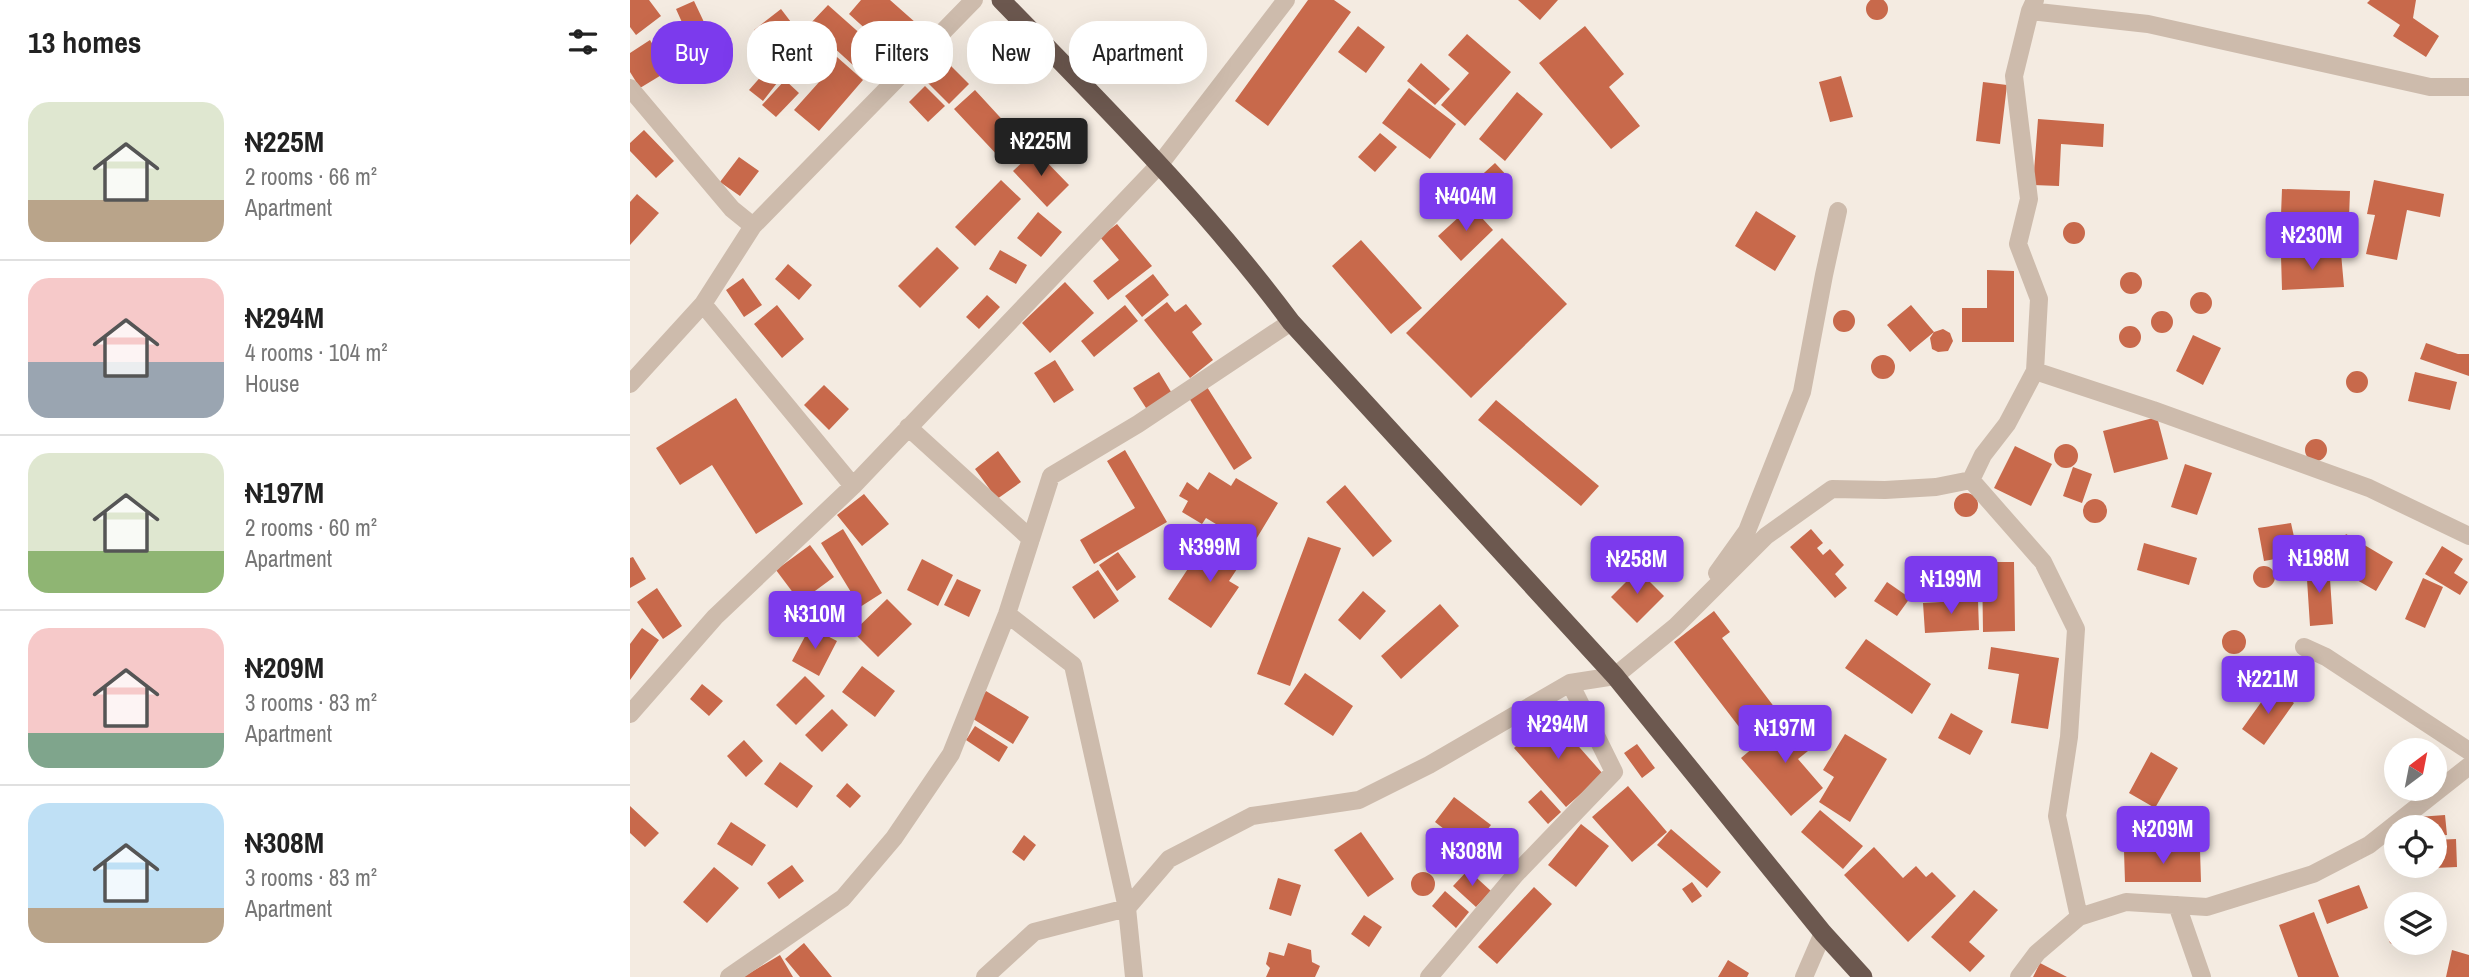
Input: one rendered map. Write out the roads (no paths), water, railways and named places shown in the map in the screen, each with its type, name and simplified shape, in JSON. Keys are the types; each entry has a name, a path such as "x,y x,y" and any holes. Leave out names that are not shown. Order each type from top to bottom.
{"highway":[{"path":"1001,0 1160,164 1261,281 1291,322 1615,676 1824,933 1863,977"}],"street":[{"path":"630,384 703,304 753,226 974,0"},
{"path":"630,714 715,617 853,486 1160,164 1286,0"},
{"path":"1971,480 1983,455 2007,424 2035,371 2039,299 2018,244 2029,199 2014,76 2032,5 2148,24 2430,87 2469,87"},
{"path":"630,88 732,209 753,226"},
{"path":"1691,610 1747,531 1802,392 1838,211"},
{"path":"703,304 853,486"},
{"path":"729,977 843,898 894,838 951,754 1007,614 1051,476 1138,424 1291,322"},
{"path":"2035,371 2153,410 2369,488 2469,536"},
{"path":"908,428 1031,539"},
{"path":"985,977 1034,932 1126,908 1169,859 1240,822 1252,817 1359,800 1429,765 1570,683 1615,676 1675,627 1766,536 1832,489 1885,490 1971,480"},
{"path":"1971,480 2043,562 2076,629 2069,737 2057,816 2079,917"},
{"path":"1007,614 1073,665 1126,908 1134,977"},
{"path":"2304,647 2326,657 2469,751"},
{"path":"1429,977 1516,874 1614,772 1570,683"},
{"path":"2019,977 2037,953 2079,917 2126,902 2207,907 2313,874 2369,845 2469,766"},
{"path":"2177,905 2202,977"},
{"path":"1804,977 1824,933"}]}
